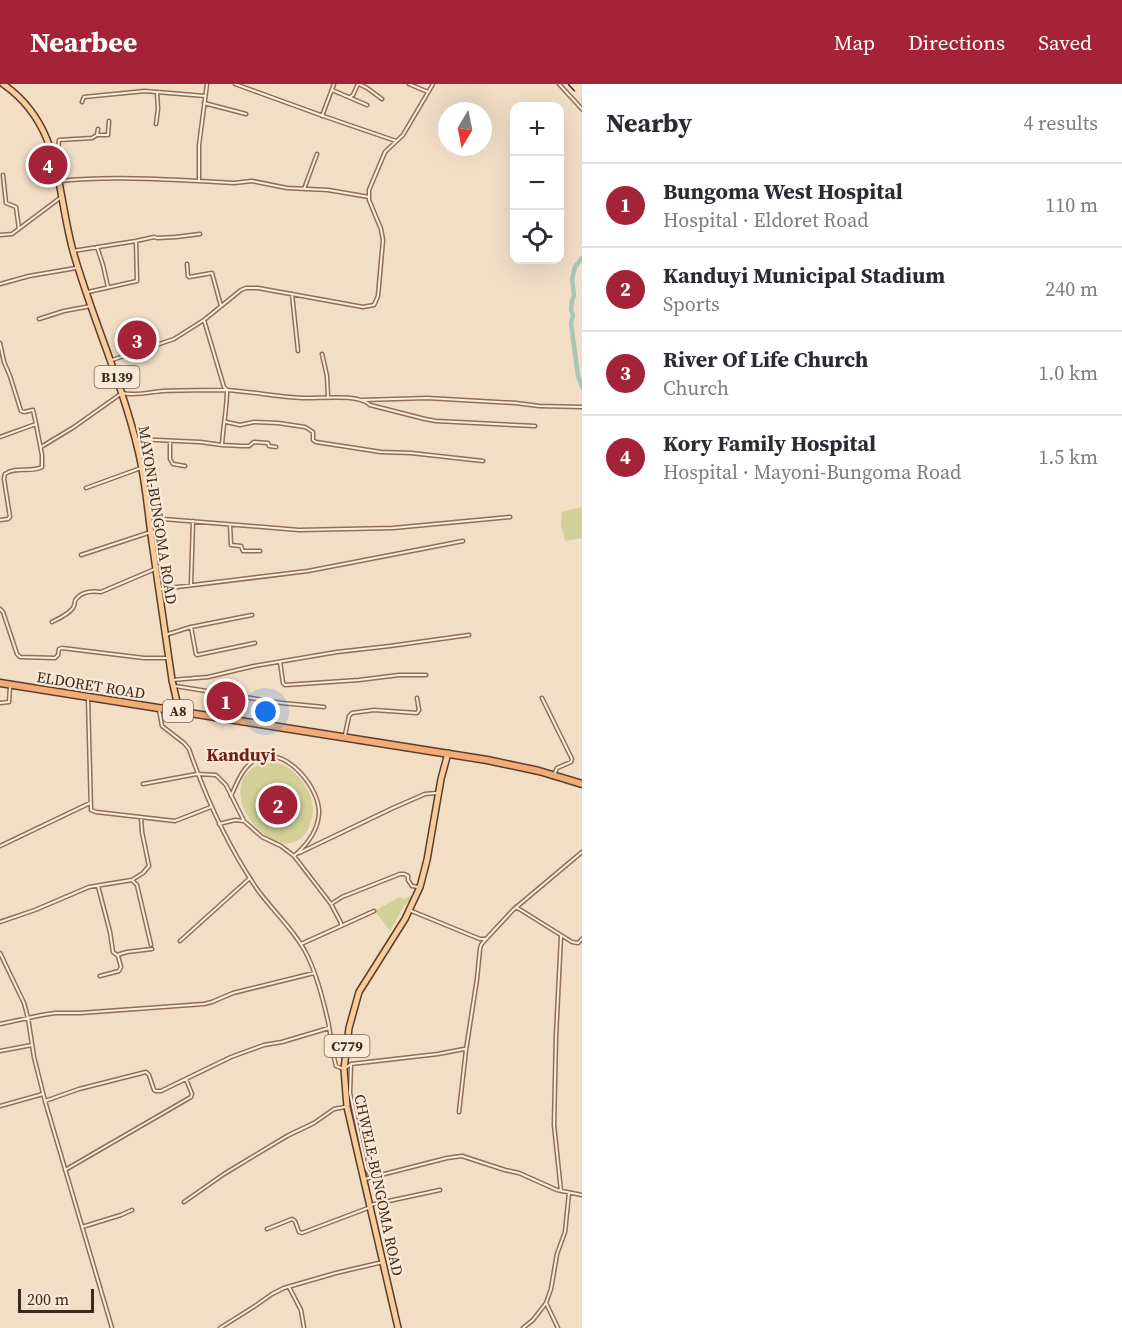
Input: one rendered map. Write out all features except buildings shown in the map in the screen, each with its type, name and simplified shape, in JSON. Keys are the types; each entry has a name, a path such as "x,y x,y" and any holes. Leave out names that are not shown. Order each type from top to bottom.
{"highway":[{"name":"ELDORET ROAD","path":"0,683 510,765 582,784"},
{"path":"167,710 175,702"}],"main road":[{"name":"MAYONI-BUNGOMA ROAD","path":"3,84 33,113 47,138 54,159 74,251 122,393 135,439 149,518 173,686"},
{"path":"173,686 178,711"},
{"path":"173,686 178,711"},
{"name":"CHWELE-BUNGOMA ROAD","path":"398,1328 371,1207 368,1178 347,1107 344,1069 350,1028 359,992 409,910 420,887 432,838 445,754"}],"street":[{"path":"199,182 199,145 207,84"},
{"path":"235,84 397,141"},
{"path":"322,116 334,84"},
{"path":"350,97 358,84 368,86 382,99"},
{"path":"410,84 428,92"},
{"path":"111,360 174,339 204,320 236,293 246,288 258,288 363,307 374,305 378,296 383,240 381,229 370,205 369,190 382,158 389,147 403,135 433,84"},
{"path":"559,84 582,109"},
{"path":"332,90 367,105"},
{"path":"82,102 84,97 145,91 205,96"},
{"path":"156,124 157,92"},
{"path":"204,104 246,114"},
{"path":"54,159 58,153 59,140 108,135 109,121"},
{"path":"97,135 98,129"},
{"path":"304,189 316,154"},
{"path":"3,175 6,203 16,207 19,229"},
{"path":"58,181 144,178 234,183 252,181 287,188 328,190 370,197"},
{"path":"0,235 12,234 62,197"},
{"path":"74,251 154,237 200,234"},
{"path":"86,292 138,280 136,241"},
{"path":"97,247 108,287"},
{"path":"188,264 189,277 212,273 221,306"},
{"path":"0,284 29,276 79,268"},
{"path":"292,294 298,351"},
{"path":"39,319 91,306"},
{"path":"204,320 224,387 227,390 226,422 222,445"},
{"path":"0,343 2,362 10,376 21,411 33,410 42,465 40,469 14,470 5,474 10,517 0,520"},
{"path":"322,354 327,376 328,397"},
{"path":"40,447 74,427 122,393 227,390 290,397 363,400 427,398 582,407"},
{"path":"363,400 370,405 424,419 535,426"},
{"path":"226,422 240,425 261,422 300,426 311,430 313,440 316,442 381,452 483,461"},
{"path":"0,437 36,424"},
{"path":"135,439 242,446 259,442 276,447"},
{"path":"170,441 170,459 173,464 185,466"},
{"path":"86,488 141,468"},
{"path":"149,518 288,530 393,528 510,517"},
{"path":"191,585 193,521"},
{"path":"230,525 231,545 241,546 243,551 260,551"},
{"path":"81,555 150,532"},
{"path":"159,589 308,571 463,542"},
{"path":"52,622 72,609 76,598 89,592 101,592 155,569"},
{"path":"0,609 20,657 55,658 59,649 62,648 144,658 169,658"},
{"path":"165,635 191,627 252,615"},
{"path":"191,627 197,655 255,643"},
{"path":"173,686 254,666 337,652 469,635"},
{"path":"280,662 285,685 399,675 426,675"},
{"path":"0,703 9,702 10,684"},
{"path":"173,686 282,703 324,707"},
{"path":"88,696 91,810 175,820 211,807"},
{"path":"344,738 349,716 352,713 374,711 417,714 419,710 417,698"},
{"path":"542,698 572,759 571,762 557,768 554,775"},
{"path":"159,709 162,726 189,749 211,807 241,864 307,954 320,991 336,1066 344,1069 351,1064 466,1050"},
{"path":"231,796 248,766 262,757 277,757 297,768 314,794 319,813 317,824 308,842 294,856"},
{"path":"143,784 197,774 216,775 226,785 244,821 262,837 281,846 294,856 331,904 341,926"},
{"path":"294,856 393,808 425,794 439,792"},
{"path":"0,846 90,803"},
{"path":"0,922 89,887 132,880 143,873 149,866 141,817"},
{"path":"219,824 235,820 244,821"},
{"path":"459,1112 481,945 516,908 582,852"},
{"path":"331,904 342,897 400,874 408,876 412,886 420,887"},
{"path":"180,941 250,878"},
{"path":"132,880 137,885 151,945"},
{"path":"98,885 113,952 117,955 122,967 121,970 100,976"},
{"path":"516,908 574,943 581,941"},
{"path":"409,910 480,939 486,939"},
{"path":"301,944 374,911"},
{"path":"561,936 554,1125 561,1191"},
{"path":"117,955 152,949"},
{"path":"0,954 20,992 28,1018 43,1094 112,1328"},
{"path":"0,1024 55,1013 204,1004 233,993 314,973"},
{"path":"45,1101 79,1089 146,1072 153,1090 156,1091 247,1051 329,1028"},
{"path":"0,1051 32,1045"},
{"path":"351,1064 350,1093 360,1149"},
{"path":"65,1171 191,1097 186,1079"},
{"path":"0,1106 43,1094"},
{"path":"184,1202 218,1178 287,1136 314,1123 334,1109 347,1107"},
{"path":"368,1178 462,1156 519,1173 561,1191 582,1195"},
{"path":"267,1229 292,1219 299,1233 302,1233 371,1207 440,1190"},
{"path":"523,1328 546,1303 551,1289 557,1254 565,1232 569,1193"},
{"path":"82,1227 132,1210"},
{"path":"220,1328 272,1294 289,1287 383,1262"},
{"path":"289,1287 301,1310 304,1328"},
{"path":"546,1303 558,1328"}],"shaded area":[{"path":"582,507 582,538 565,541 561,525 562,512"},
{"path":"264,763 278,763 289,768 306,786 310,794 312,817 303,836 290,843 275,841 260,831 248,817 241,800 242,783 252,768"},
{"path":"409,896 411,898 390,931 375,911 399,897 405,899"}],"waterway":[{"path":"582,258 575,267 572,279 574,295 571,310 578,376 582,387"}],"railway":[{"path":"568,84 582,99"}],"place":[{"name":"Kory Family Hospital","path":"48,165"},
{"name":"River Of Life Church","path":"137,340"},
{"name":"Bungoma West Hospital","path":"226,701"},
{"name":"Kanduyi Municipal Stadium","path":"278,805"}],"district":[{"name":"Kanduyi","path":"241,754"}]}
